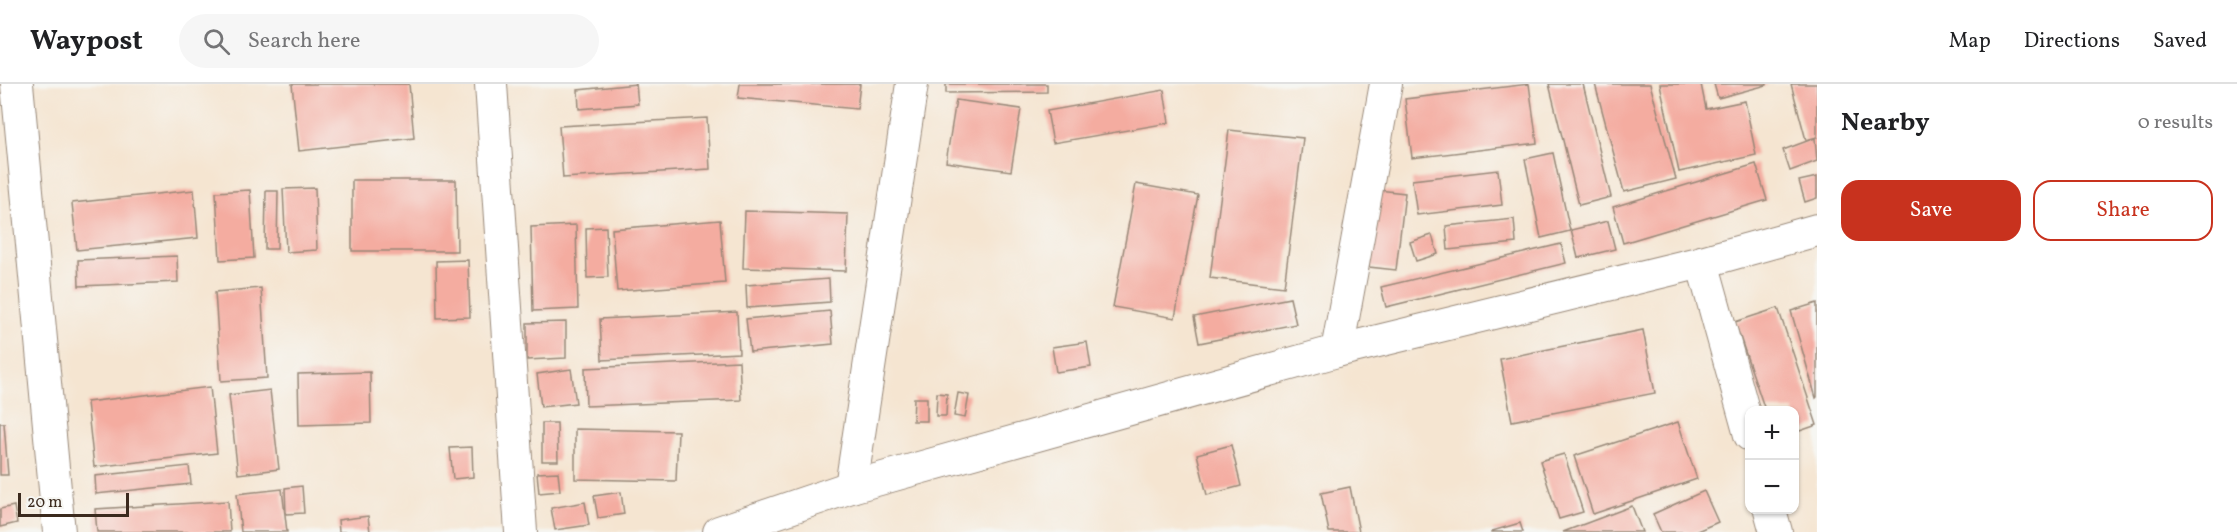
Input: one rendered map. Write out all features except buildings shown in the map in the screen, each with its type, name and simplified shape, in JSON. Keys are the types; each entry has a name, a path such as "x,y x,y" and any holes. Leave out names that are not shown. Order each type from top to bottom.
{"street":[{"path":"17,84 59,532"},
{"path":"491,84 521,532"},
{"path":"850,487 912,84"},
{"path":"1337,351 1386,84"},
{"path":"719,532 850,487 1337,351 1701,262 1817,230"},
{"path":"1701,262 1745,421"},
{"path":"1771,514 1776,532"}]}
